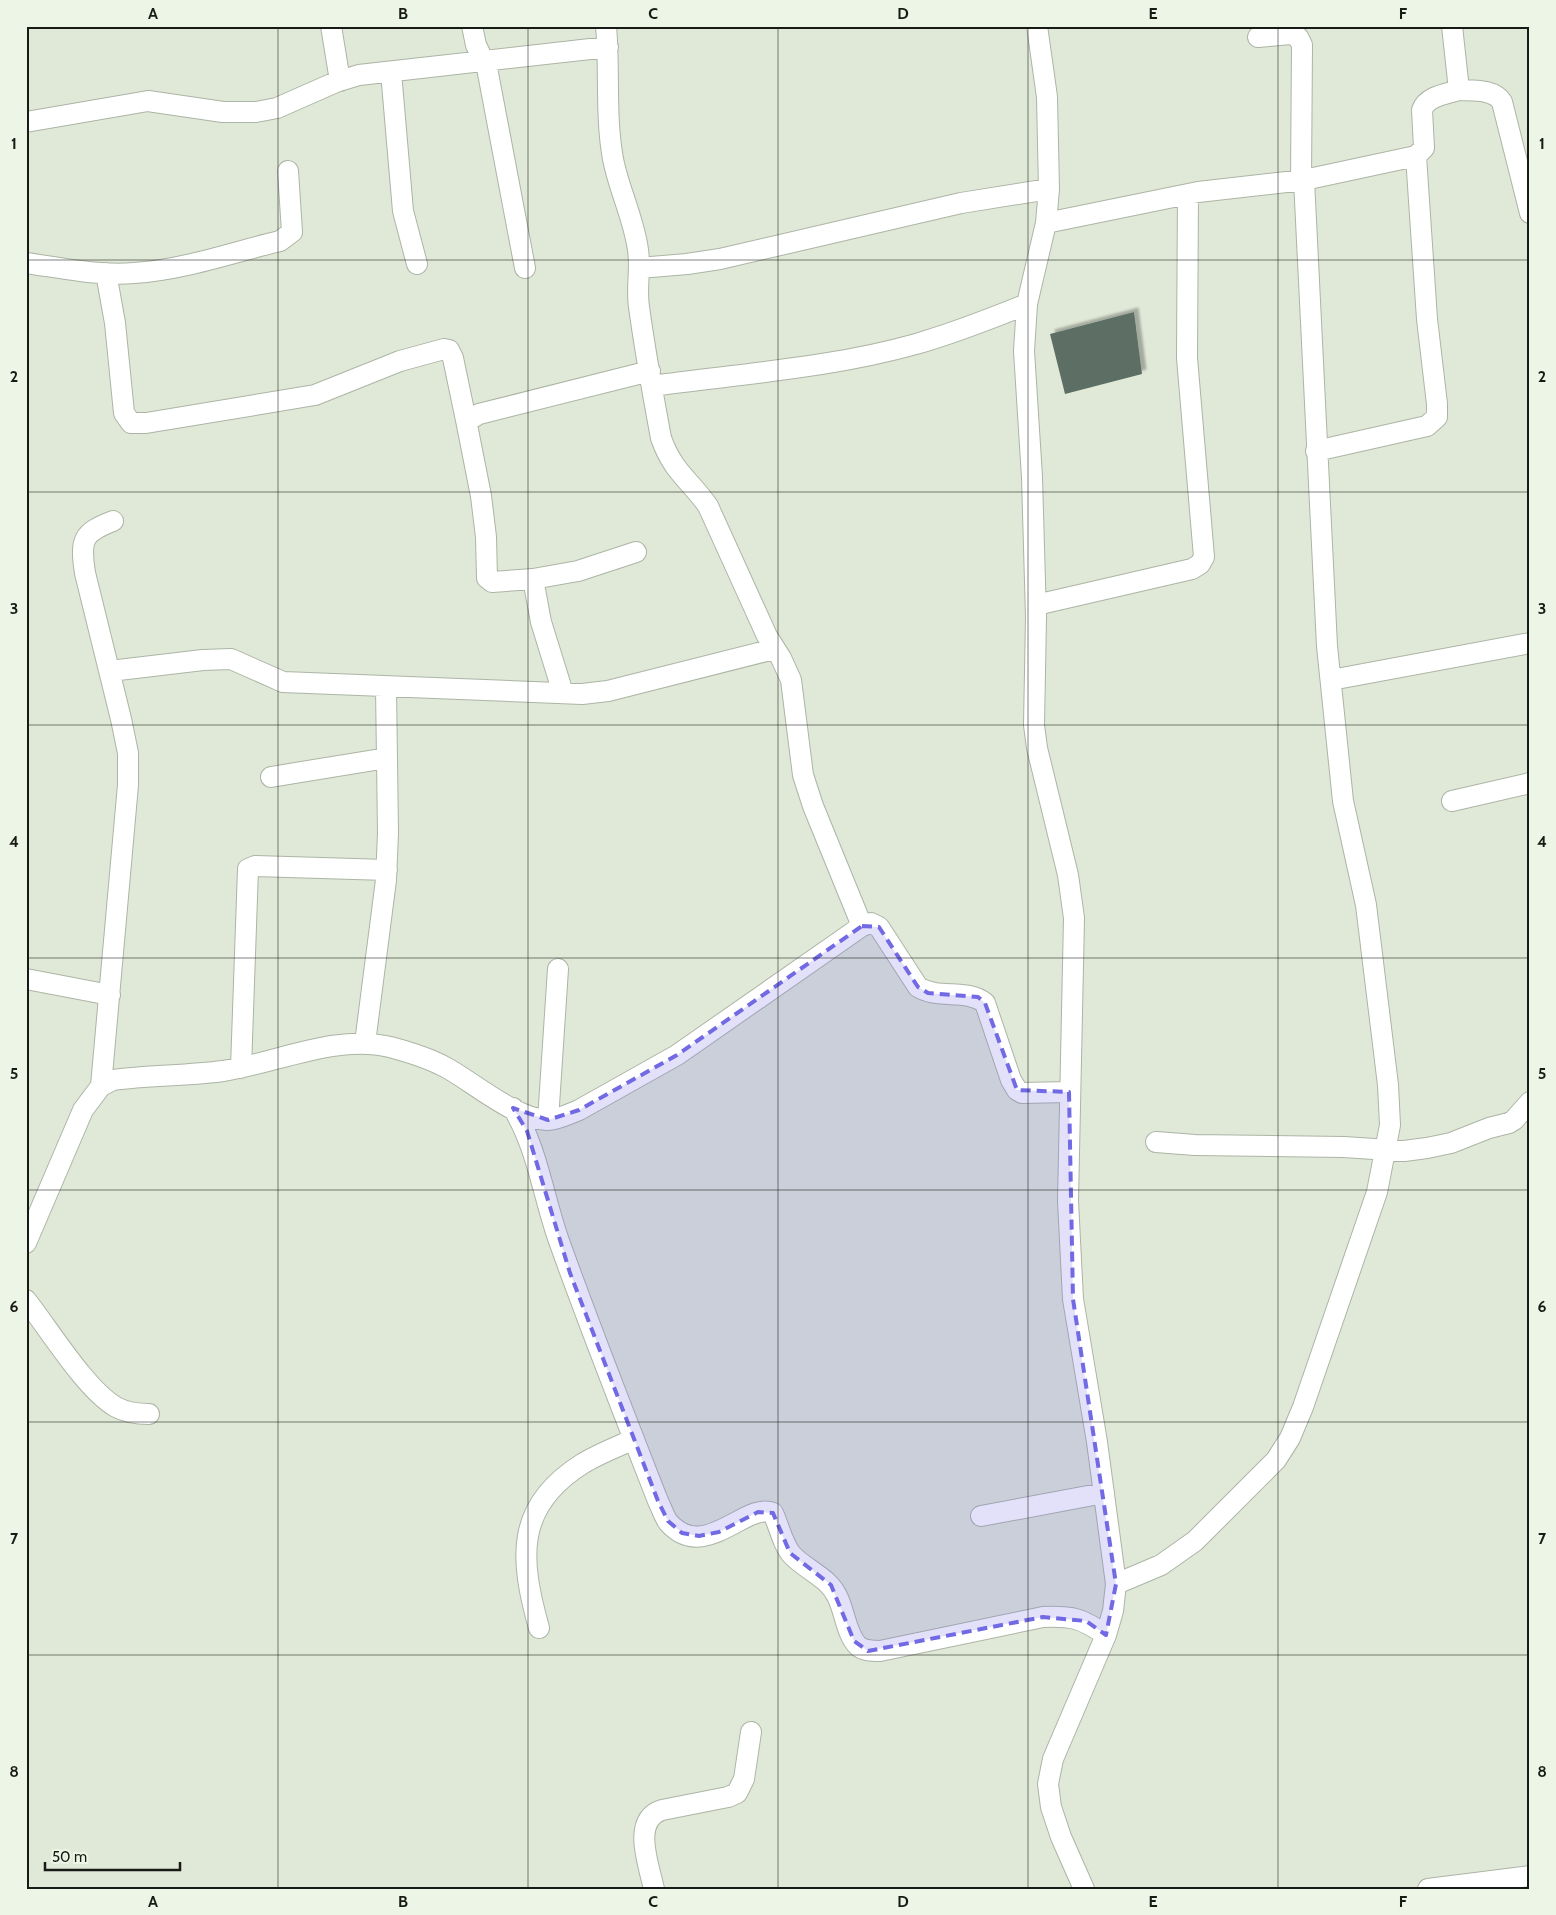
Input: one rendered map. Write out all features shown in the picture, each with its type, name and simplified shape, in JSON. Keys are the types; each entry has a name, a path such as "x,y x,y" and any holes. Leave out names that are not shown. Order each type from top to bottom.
{"street":[{"path":"331,26 340,81"},
{"path":"472,26 476,45 484,61 525,268"},
{"path":"606,26 608,47 608,116 614,159 634,229 639,268 638,305 661,438 667,456 675,470 698,491 708,506 774,649 791,680 803,775 813,806 862,926"},
{"path":"1037,26 1047,97 1049,189 1046,223 1027,304 1024,351 1032,477 1036,605 1034,725 1037,748 1068,875 1074,918 1068,1201 1073,1299 1104,1493 1116,1584 1113,1611 1106,1634 1053,1760 1048,1784 1051,1807 1061,1838 1084,1889"},
{"path":"1452,26 1459,90"},
{"path":"1116,1584 1161,1565 1196,1541 1276,1460 1290,1438 1303,1407 1377,1192 1390,1125 1387,1076 1366,905 1344,800 1331,680 1316,450 1303,180 1302,45 1298,37 1290,34 1258,37"},
{"path":"26,122 148,101 223,112 256,112 277,108 340,81 359,75 608,47"},
{"path":"392,72 402,211 417,264"},
{"path":"1046,223 1188,194 1303,180 1416,156 1424,148 1422,110 1424,104 1428,100 1459,90 1492,93 1498,96 1502,102 1530,213"},
{"path":"1316,450 1427,426 1437,416 1438,404 1427,320 1416,156"},
{"path":"26,263 106,273 133,274 162,270 280,241 288,237 292,232 293,225 288,171"},
{"path":"639,268 720,259 962,203 1049,189"},
{"path":"1036,605 1192,569 1200,564 1204,556 1187,358 1188,194"},
{"path":"106,273 115,323 124,414 131,423 146,423 315,395 400,361 444,349 448,350 453,358 482,496 487,578 492,582 533,579 578,571 636,552"},
{"path":"467,425 469,420 479,414 651,379 817,364 896,348 972,327 1027,304"},
{"path":"102,1086 128,785 128,753 85,572 83,546 85,536 93,528 113,521"},
{"path":"533,579 541,622 563,693"},
{"path":"1331,680 1530,643"},
{"path":"110,671 203,660 231,659 284,682 563,693 608,691 774,649"},
{"path":"365,1043 382,924 387,870 386,686"},
{"path":"271,777 387,758"},
{"path":"1452,801 1530,783"},
{"path":"241,1068 248,869 255,866 387,870"},
{"path":"26,1243 77,1122 91,1097 102,1086 113,1080 188,1075 241,1068 340,1045 365,1043 389,1047 420,1056 446,1067 533,1118 548,1120 579,1110 677,1055 862,926 871,924 879,927 918,987 928,993 978,997 985,1003 1011,1080 1017,1090 1022,1093 1069,1092"},
{"path":"548,1120 558,969"},
{"path":"26,979 110,995"},
{"path":"1156,1142 1195,1145 1344,1146 1386,1150 1419,1149 1451,1143 1489,1128 1509,1123 1530,1102"},
{"path":"514,1108 527,1131 550,1216 634,1439 668,1522 682,1533 699,1536 719,1532 758,1512 766,1510 773,1513 790,1553 802,1566 831,1585 854,1641 868,1651 880,1651 1043,1616 1067,1616 1086,1621 1106,1634"},
{"path":"26,1300 98,1394 116,1407 132,1414 149,1414"},
{"path":"539,1628 525,1568 526,1547 532,1520 545,1496 562,1478 584,1463 634,1439"},
{"path":"981,1516 1104,1493"},
{"path":"654,1889 644,1836 647,1819 654,1813 662,1810 728,1797 737,1793 744,1779 751,1732"},
{"path":"1428,1889 1530,1876"}],"highlighted area":[{"path":"862,926 879,927 918,987 928,993 978,997 985,1003 1017,1090 1069,1092 1073,1299 1116,1584 1106,1635 1086,1621 1043,1617 868,1651 854,1641 831,1585 790,1553 773,1513 758,1512 719,1532 699,1536 682,1533 668,1521 658,1501 570,1273 527,1131 513,1108 548,1120 579,1110 677,1055"}],"building":[{"path":"1134,312 1142,374 1065,394 1050,334"}]}
